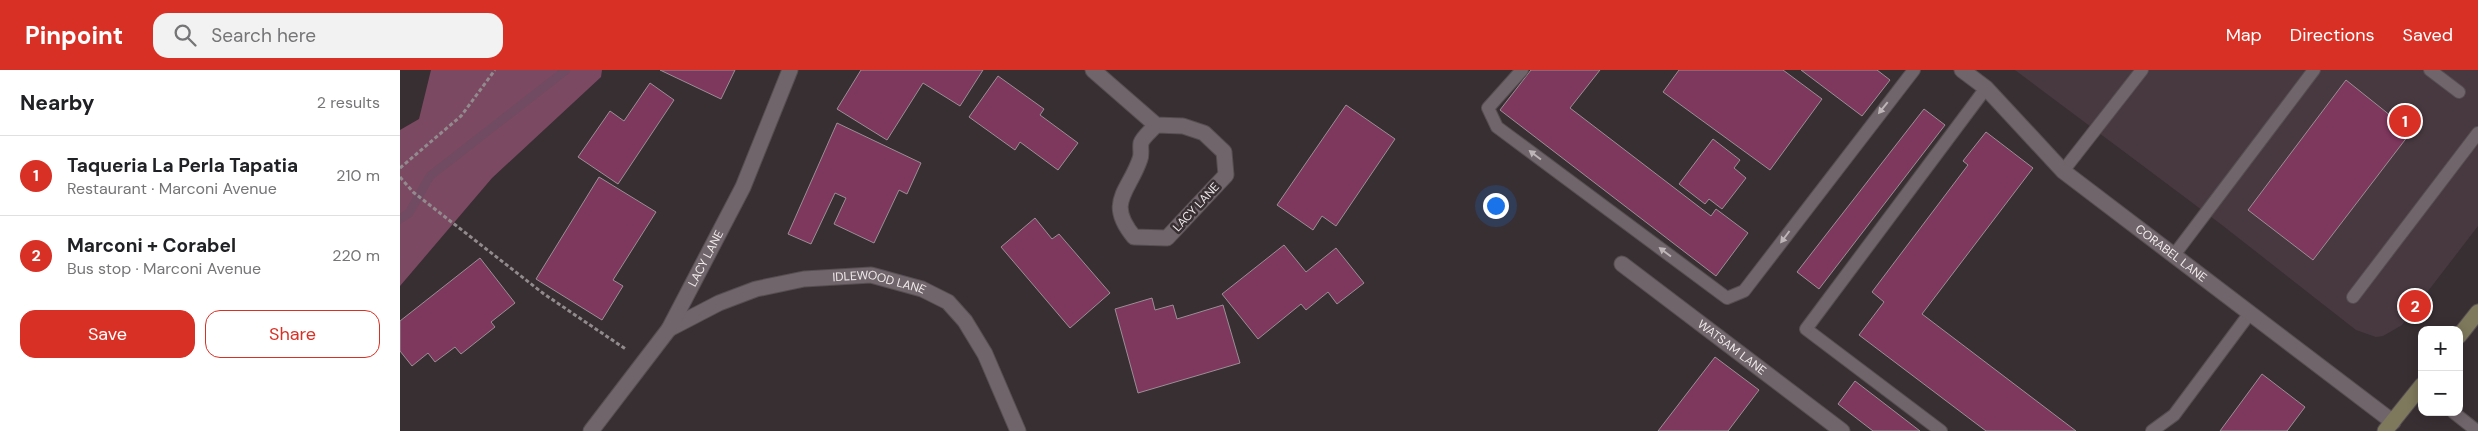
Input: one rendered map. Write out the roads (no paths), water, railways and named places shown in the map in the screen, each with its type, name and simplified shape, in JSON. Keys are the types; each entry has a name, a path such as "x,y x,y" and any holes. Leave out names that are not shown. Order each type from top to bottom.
{"main road":[{"path":"2463,331 2478,312"},
{"path":"2389,426 2418,390"}],"street":[{"name":"LACY LANE","path":"591,431 669,329 743,187 790,70"},
{"path":"1093,70 1156,125"},
{"name":"CORABEL LANE","path":"1962,70 1986,88 2063,171 2250,313 2389,426"},
{"name":"LACY LANE","path":"1156,125 1183,126 1204,133 1224,152 1226,175 1167,238 1134,237 1122,223 1120,205 1126,184 1140,158 1141,142 1156,125"},
{"name":"WATSAM LANE","path":"1622,264 1842,431"},
{"name":"IDLEWOOD LANE","path":"669,329 719,303 756,289 804,279 871,275 922,289 948,302 965,321 985,354 1018,431"}],"lane":[{"path":"1522,70 1488,108 1497,127 1727,298 1744,291 1914,70"},
{"path":"2063,171 2142,70"},
{"path":"2174,255 2314,70"},
{"path":"2430,70 2459,92"},
{"path":"1941,431 1806,329 1986,88"},
{"path":"2352,297 2478,133"},
{"path":"2152,431 2174,415 2250,313"},
{"path":"2458,416 2477,431"}],"waterway":[{"path":"400,219 409,213 430,176 566,70"}],"place":[{"name":"Taqueria La Perla Tapatia","path":"2405,121"},
{"name":"Marconi + Corabel","path":"2415,306"}]}
